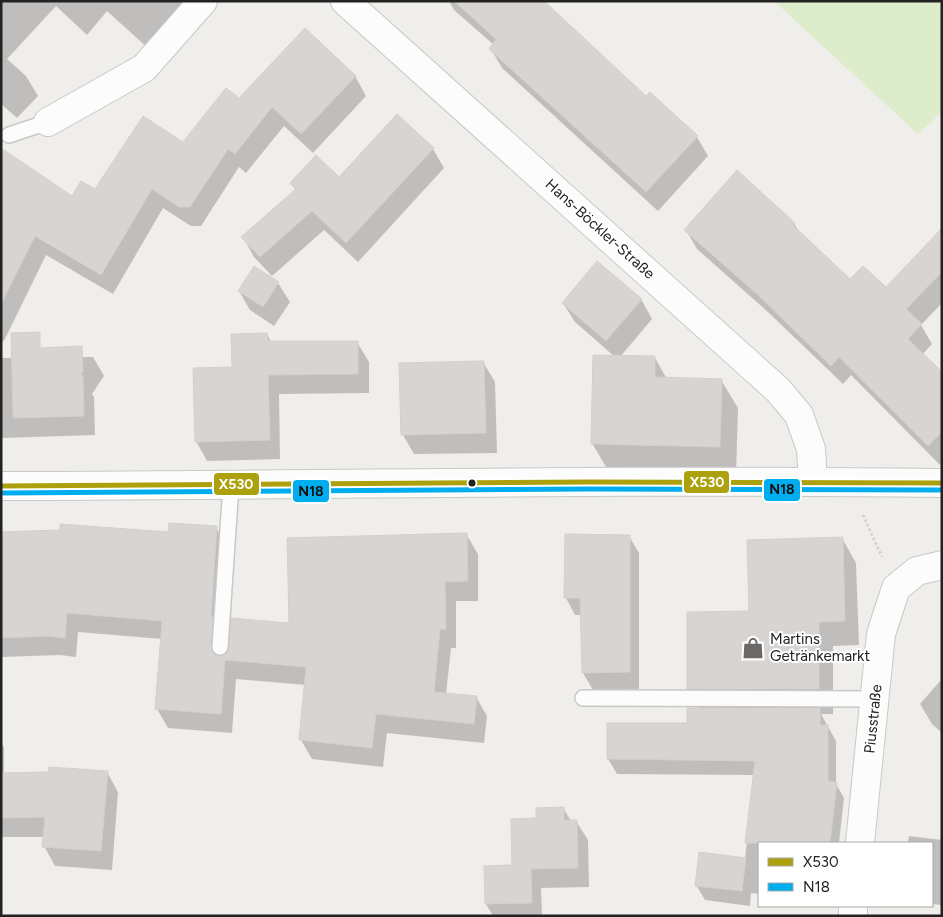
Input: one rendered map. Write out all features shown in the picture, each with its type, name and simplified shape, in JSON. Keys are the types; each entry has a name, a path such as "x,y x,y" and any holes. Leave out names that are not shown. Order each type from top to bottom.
{"street":[{"path":"48,122 144,68 203,1"},
{"name":"Hans-Böckler-Straße","path":"346,1 778,390 802,424 811,449 813,482"},
{"path":"1,486 475,482 848,482 942,484"},
{"path":"896,588 917,571 942,565"},
{"name":"Piusstraße","path":"860,842 882,634 896,588"}],"lane":[{"path":"9,135 48,122"},
{"path":"220,646 231,485"},
{"path":"583,698 875,699"}],"path":[{"path":"848,482 896,588"}],"green space":[{"path":"774,1 942,1 942,112 918,134"}],"building":[{"path":"454,1 544,1 646,96 650,92 698,136 646,192 489,49 496,39"},
{"path":"305,28 356,76 301,134 272,107 235,154 228,149 190,207 179,207 152,189 101,275 35,236 1,304 1,148 72,196 81,181 95,189 143,116 183,142 226,88 239,98"},
{"path":"397,114 434,148 346,243 312,211 260,257 241,237 296,189 290,183 316,155 339,177"},
{"path":"737,170 795,223 793,225 850,279 863,266 886,287 942,228 942,272 906,309 922,324 908,339 942,372 942,432 928,446 839,357 831,366 757,294 684,230"},
{"path":"597,261 642,299 606,341 562,303"},
{"path":"254,266 279,282 263,307 238,291"},
{"path":"40,332 40,348 82,346 83,372 81,374 83,376 84,416 13,418 11,333"},
{"path":"267,333 268,341 358,341 358,374 268,375 270,440 195,442 193,368 232,367 231,334"},
{"path":"593,355 655,356 655,377 722,379 720,447 591,444"},
{"path":"484,361 486,433 401,435 399,363"},
{"path":"169,523 217,526 211,646 214,654 220,656 227,653 229,648 231,618 289,623 287,538 467,533 468,581 445,582 446,629 440,629 434,692 477,696 474,724 376,714 372,748 299,740 306,667 225,660 221,714 155,709 162,621 67,613 65,638 48,636 1,638 1,532 60,530 60,524 168,532"},
{"path":"565,534 630,535 630,672 582,673 580,598 564,598"},
{"path":"843,537 845,621 819,622 819,689 687,689 687,612 749,611 747,540"},
{"path":"687,708 820,708 820,725 828,725 828,781 837,782 830,842 745,843 755,761 607,759 607,723 687,723"},
{"path":"49,767 108,771 101,851 42,847 45,817 1,818 1,773 48,772"},
{"path":"564,807 564,820 577,820 578,868 531,869 532,903 485,904 484,866 512,865 511,819 536,818 536,808"},
{"path":"699,852 746,858 742,891 695,886"}],"transit line":[{"name":"X530","path":"1,486 589,482 942,483"},
{"name":"N18","path":"1,493 589,489 942,490"}],"place":[{"name":"Martins Getränkemarkt","path":"753,648"}]}
